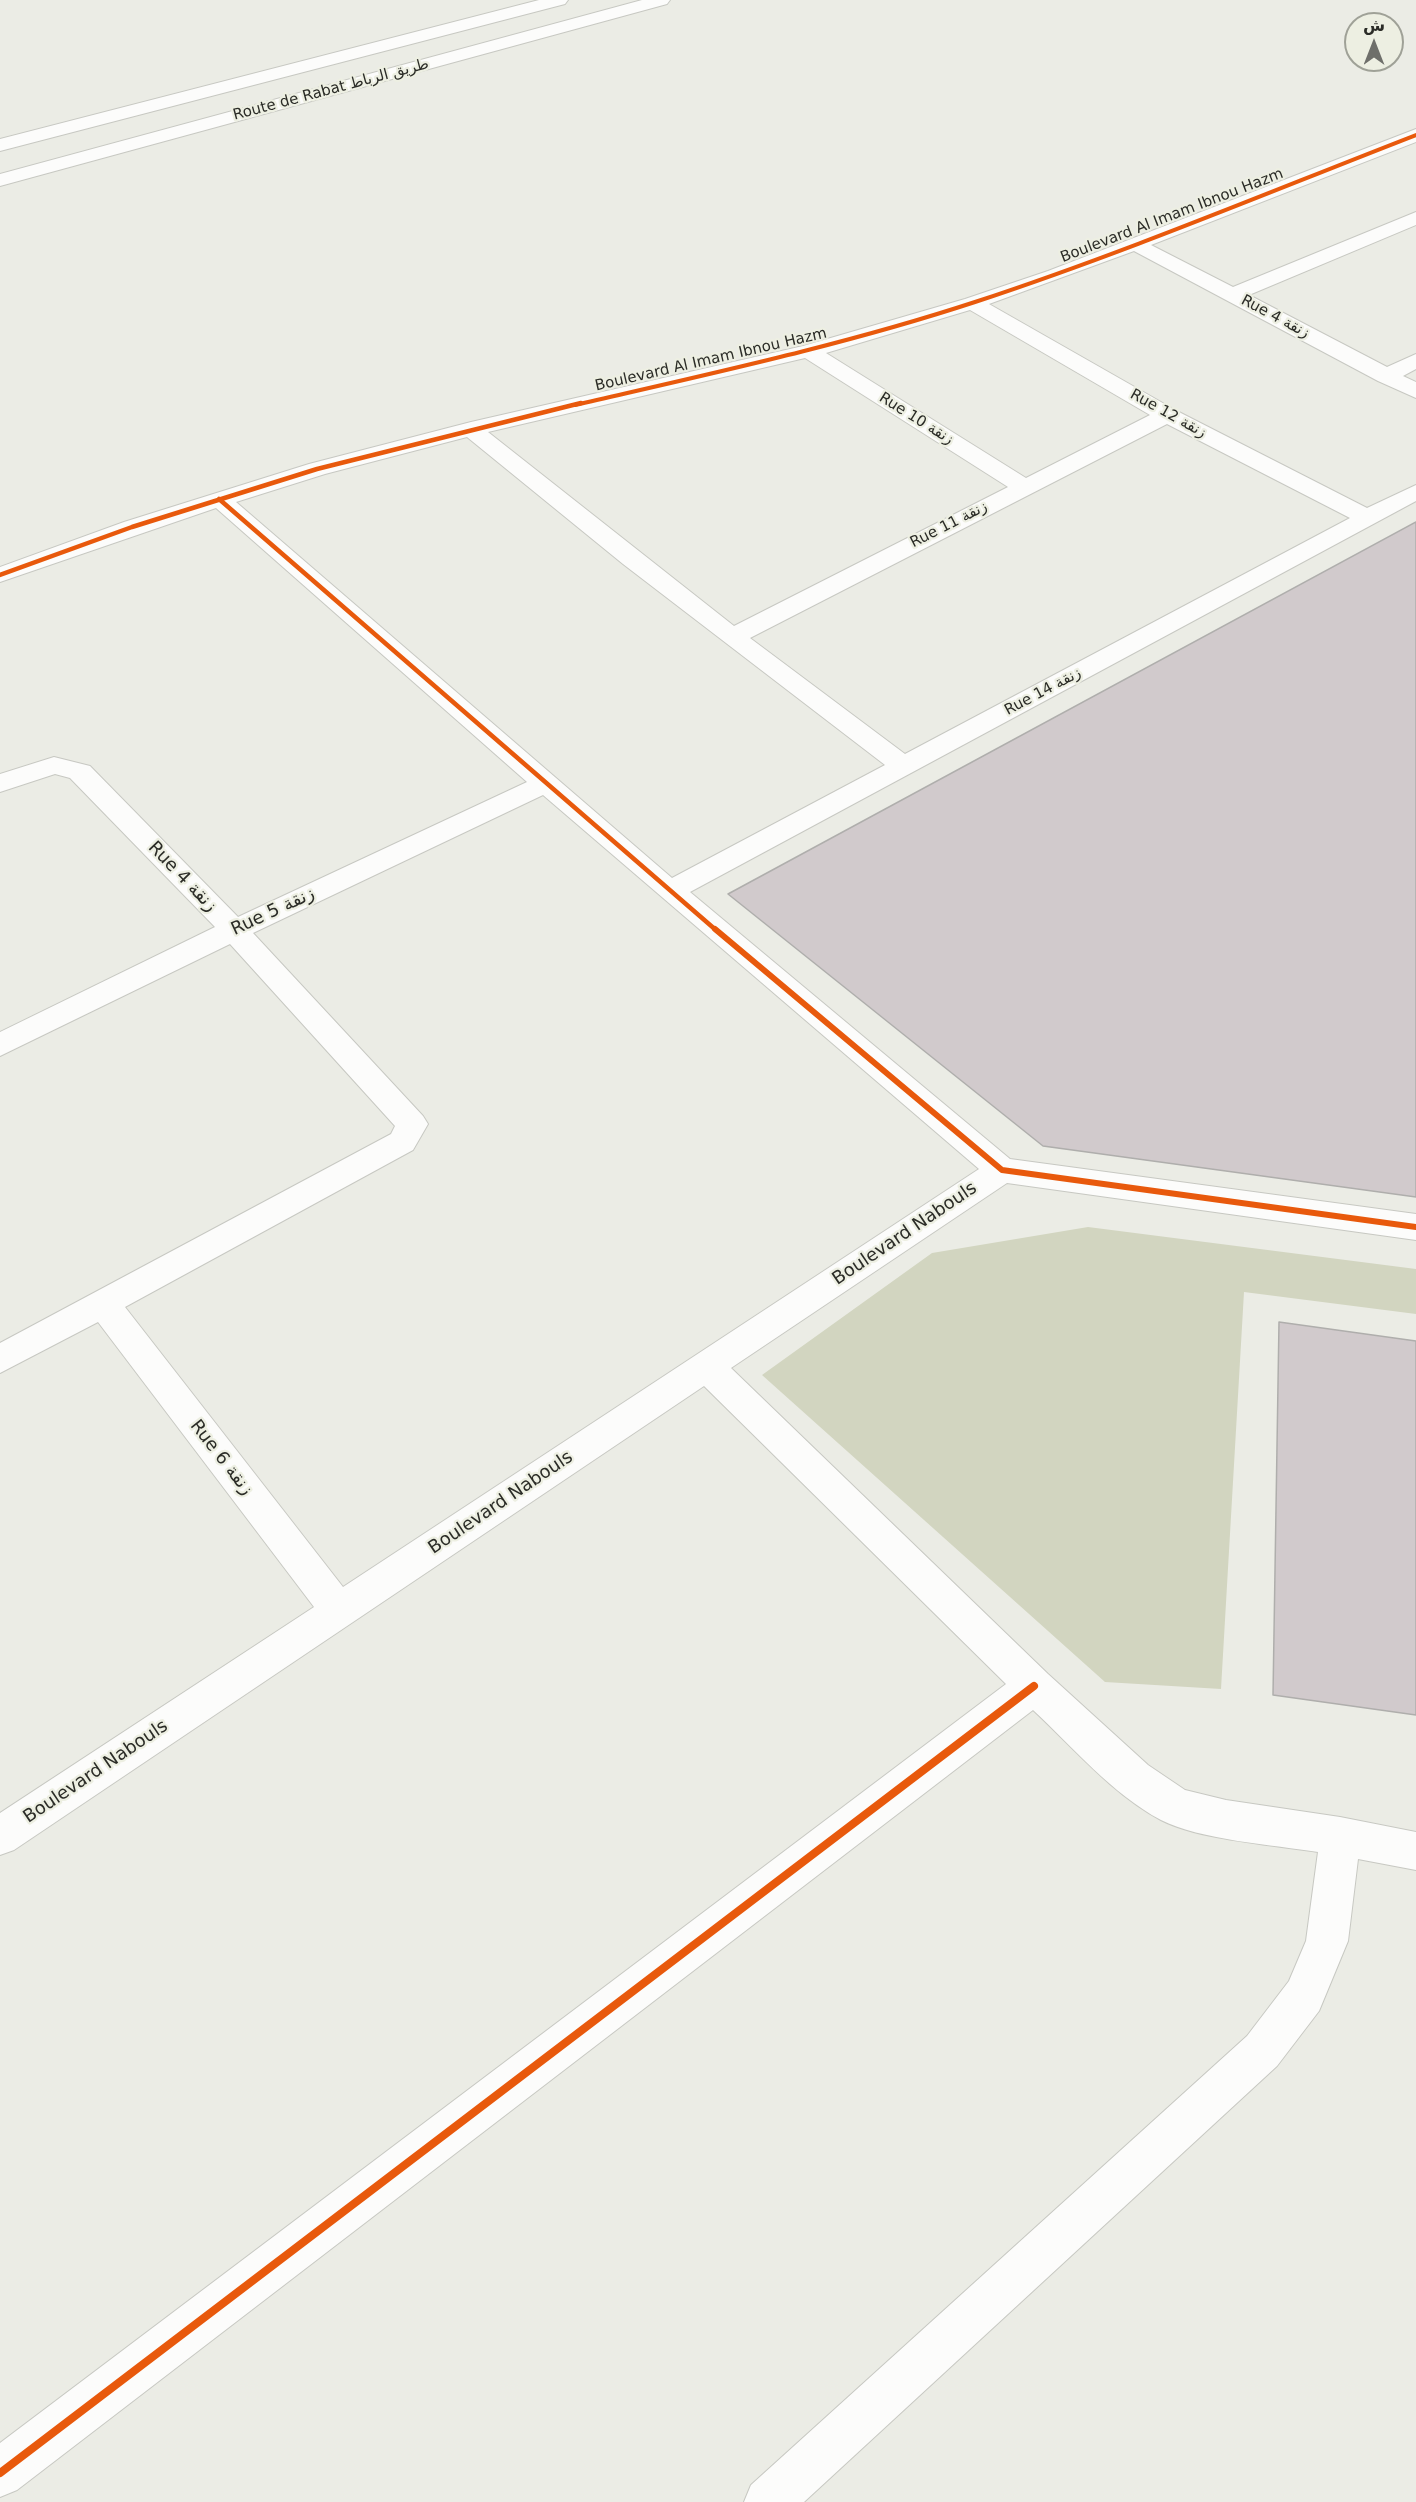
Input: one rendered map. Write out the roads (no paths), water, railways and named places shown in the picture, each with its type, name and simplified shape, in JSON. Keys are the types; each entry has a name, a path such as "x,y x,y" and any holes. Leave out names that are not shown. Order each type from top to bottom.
{"street":[{"name":"Route de Rabat طريق الرباط","path":"0,145 559,0"},
{"name":"Route de Rabat طريق الرباط","path":"0,180 661,0"},
{"name":"Boulevard Al Imam Ibnou Hazm","path":"0,575 120,531 317,469 471,429 808,351 972,303 1055,275 1416,135"},
{"path":"1232,294 1416,218"},
{"name":"Rue 4 زنقة","path":"1133,243 1416,391"},
{"name":"Rue 12 زنقة","path":"972,303 1167,415 1368,518"},
{"name":"Rue 10 زنقة","path":"808,351 1024,487"},
{"path":"1386,376 1416,361"},
{"name":"Rue 11 زنقة","path":"732,637 1167,415"},
{"path":"471,429 568,510 732,637 905,766"},
{"name":"Rue 14 زنقة","path":"670,891 1416,492"},
{"path":"219,499 670,891 1002,1170 1416,1227"},
{"name":"Rue 4 زنقة","path":"0,783 26,772 54,765 80,772 234,930 412,1124 402,1142 103,1304"},
{"name":"Rue 5 زنقة","path":"0,1045 234,930 548,783"},
{"name":"Boulevard Nabouls","path":"0,1836 1002,1170"},
{"path":"0,1359 103,1304"},
{"name":"Rue 6 زنقة","path":"103,1304 339,1611"},
{"path":"706,1366 1034,1686 1134,1778 1175,1806 1226,1818 1416,1851"},
{"path":"0,2473 1034,1686"},
{"path":"768,2502 1262,2050 1304,1996 1327,1941 1340,1836"}]}
